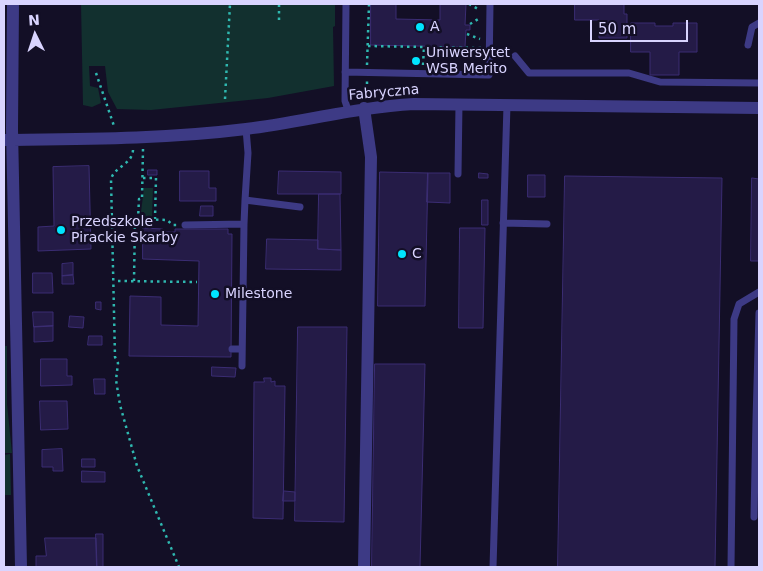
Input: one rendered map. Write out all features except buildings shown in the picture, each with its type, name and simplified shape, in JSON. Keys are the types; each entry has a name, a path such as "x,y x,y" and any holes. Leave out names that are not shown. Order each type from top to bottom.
{"street":[{"path":"13,4 8,59 10,328 21,567"},
{"path":"364,567 371,157 365,103"},
{"name":"Fabryczna","path":"8,140 115,137 246,129 348,110 365,103 759,108"}],"lane":[{"path":"346,4 345,101 348,110"},
{"path":"345,72 489,75 490,4"},
{"path":"748,44 752,27 759,22"},
{"path":"516,56 528,73 629,73 660,82 759,83"},
{"path":"458,174 459,104"},
{"path":"493,567 507,105"},
{"path":"242,366 244,224 248,153 246,129"},
{"path":"245,200 300,207"},
{"path":"503,222 547,224"},
{"path":"185,225 244,224"},
{"path":"731,567 734,318 739,304 759,292"},
{"path":"754,516 758,420 759,313"},
{"path":"232,349 242,349"}],"path":[{"path":"225,99 230,4"},
{"path":"279,4 279,20"},
{"path":"365,103 369,4"},
{"path":"467,34 482,40"},
{"path":"368,46 489,48"},
{"path":"423,74 424,47"},
{"path":"96,73 106,98 115,137"},
{"path":"134,148 130,160 113,174 111,180 115,357 118,363 116,380 132,451 179,567"},
{"path":"134,281 137,219 139,199 142,199 144,148"},
{"path":"143,178 156,178 155,219"},
{"path":"116,219 167,220 173,225 185,225"},
{"path":"118,281 197,282"}],"green space":[{"path":"81,4 335,4 335,26 333,27 334,86 268,98 151,110 117,109 108,92 105,66 89,66 90,86 98,88 101,103 92,107 83,105"},
{"path":"144,188 153,188 152,217 144,217 144,212 141,212"},
{"path":"4,346 7,346 7,404 12,453 4,453"},
{"path":"10,454 11,495 4,495 4,455"}],"place":[{"name":"A","path":"420,27"},
{"name":"Uniwersytet WSB Merito","path":"416,61"},
{"name":"Przedszkole Pirackie Skarby","path":"61,230"},
{"name":"C","path":"402,254"},
{"name":"Milestone","path":"215,294"}]}
